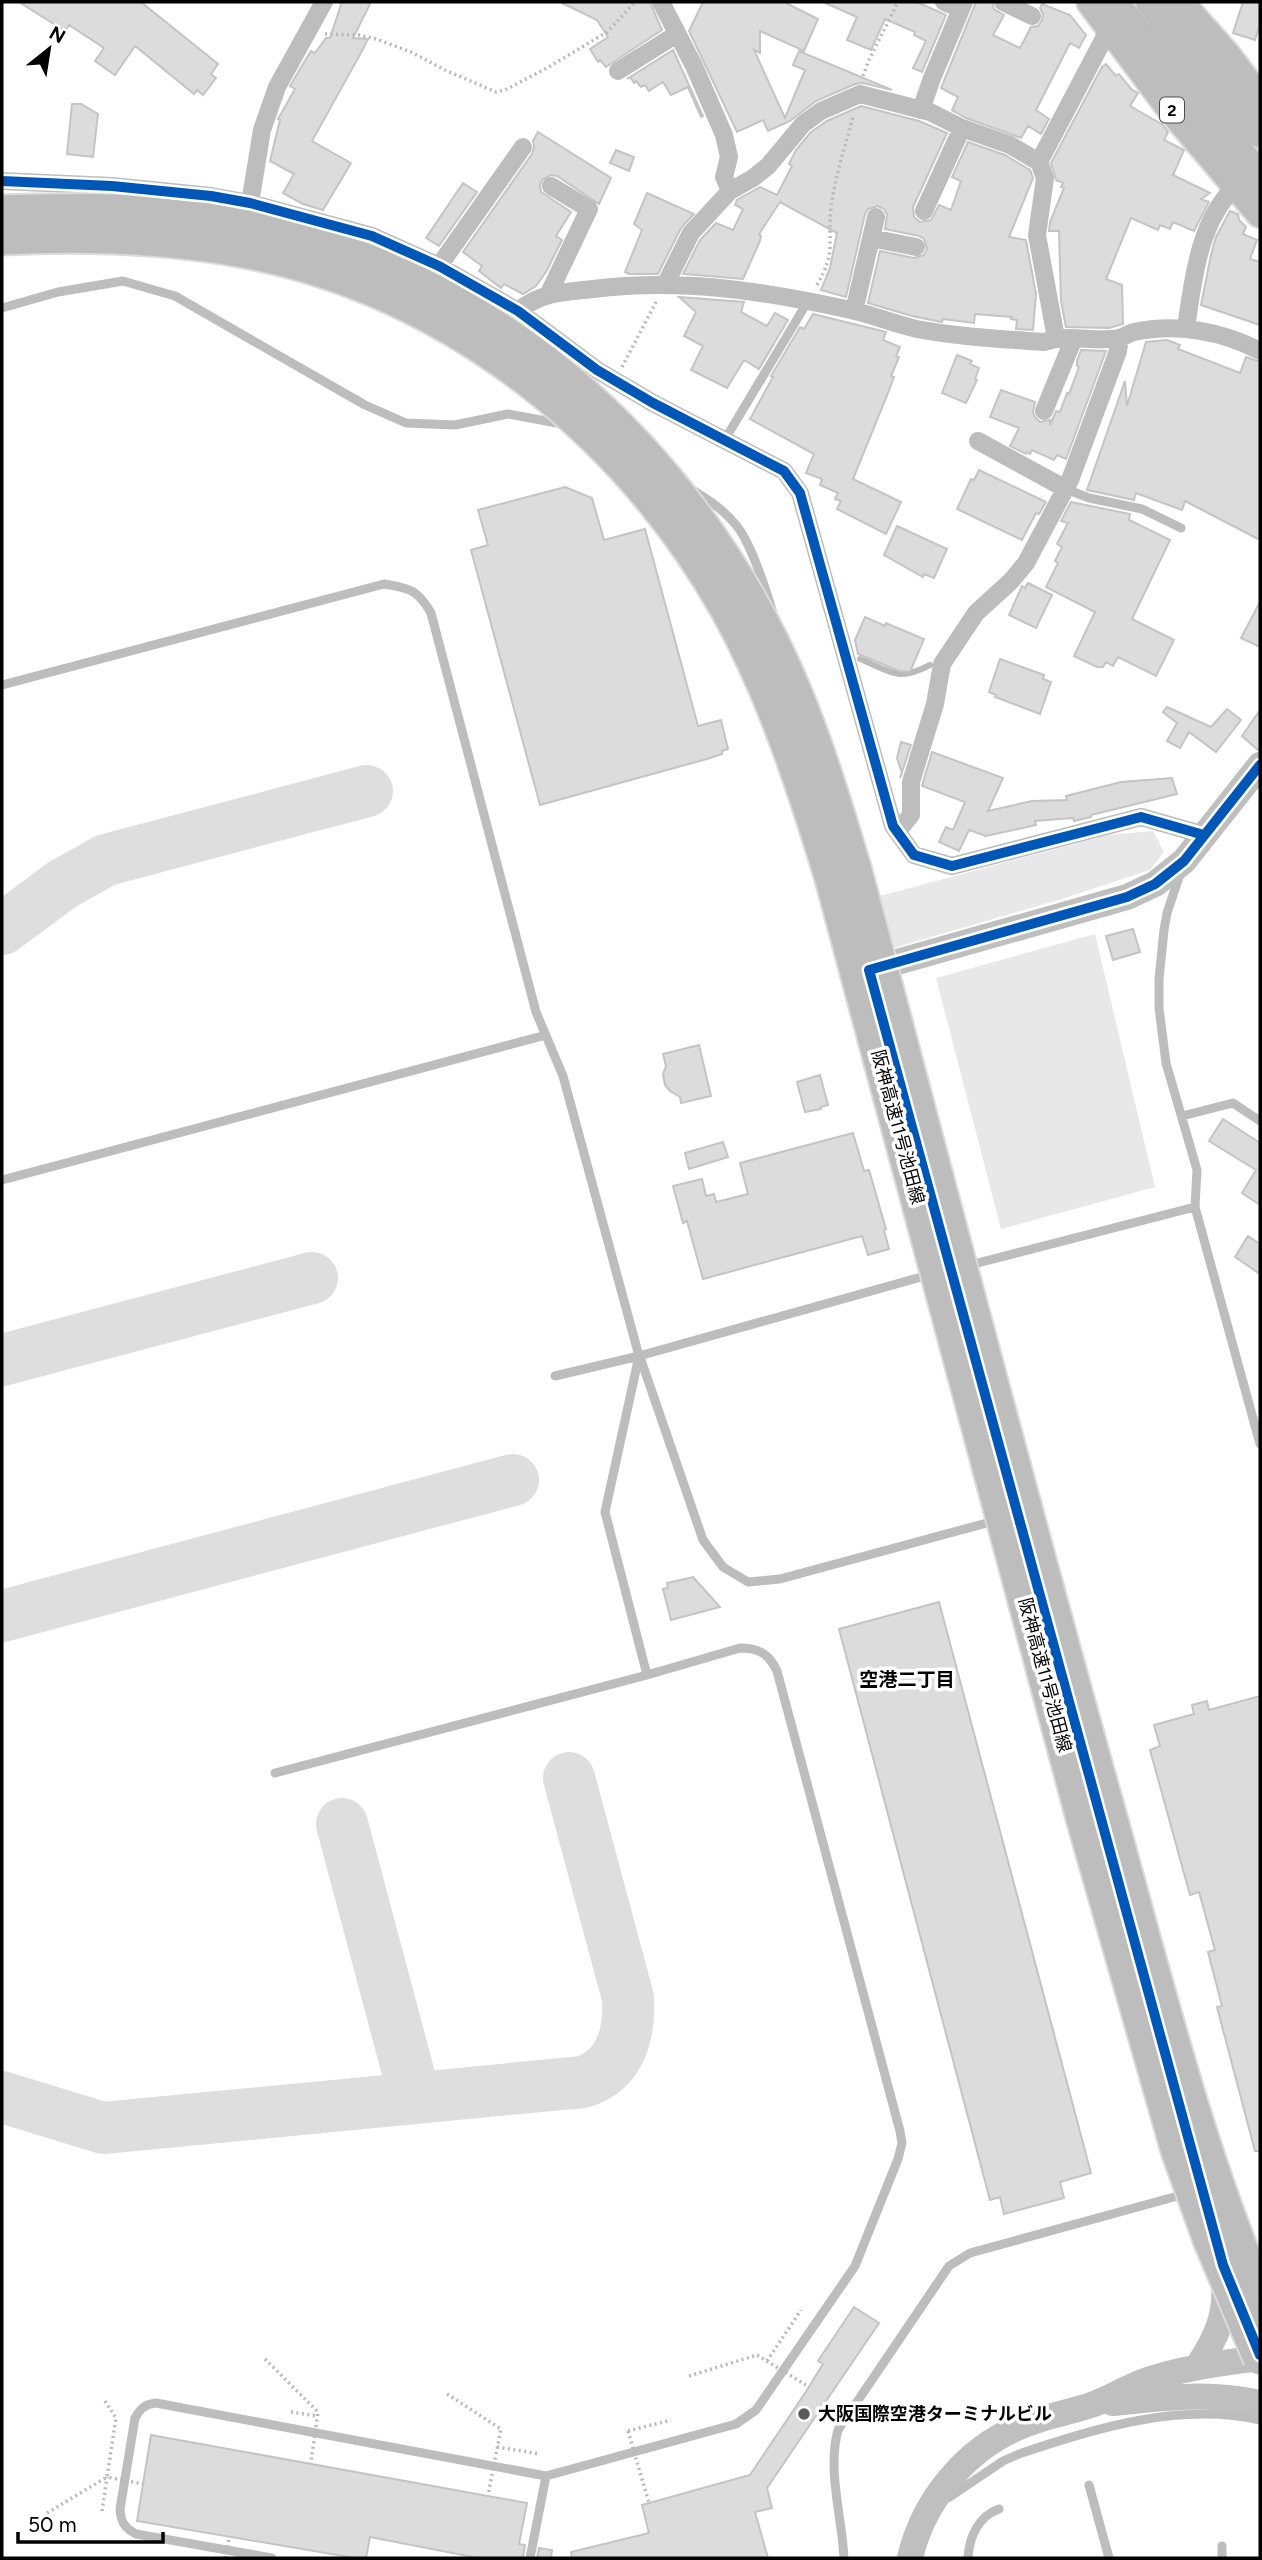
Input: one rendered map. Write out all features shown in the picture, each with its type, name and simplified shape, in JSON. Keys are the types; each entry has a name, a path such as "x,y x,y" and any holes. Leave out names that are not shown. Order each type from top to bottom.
{"highway":[{"name":"阪神高速11号池田線","path":"2,212 89,209 181,215 261,229 331,248 383,267 431,289 522,343 622,427 675,487 724,556 773,644 815,746 836,808 859,884 1070,1676 1168,2025 1233,2233 1260,2297"},
{"name":"阪神高速11号池田線","path":"2,238 100,235 179,240 252,252 323,272 419,312 462,336 536,385 604,445 639,482 675,528 728,611 768,694 792,754 825,854 1080,1808 1178,2151 1210,2240 1260,2357"}],"main road":[{"name":"2","path":"1091,2 1112,15 1248,181 1260,213"},
{"path":"1150,2 1260,133"},
{"path":"1179,2 1226,55 1260,100"}],"street":[{"path":"250,204 262,130 277,87 324,2"},
{"path":"661,2 694,66 724,135 729,157 724,177 730,191"},
{"path":"921,110 962,5 944,2"},
{"path":"1003,2 1032,16"},
{"path":"1039,162 1112,15"},
{"path":"618,71 677,34"},
{"path":"666,283 691,233 730,191 768,166 803,124 821,111 860,94 921,110 1010,145 1039,162 1045,178 1038,242 1065,338 1044,411"},
{"path":"924,211 962,128"},
{"path":"439,266 523,146"},
{"path":"2,181 112,186 211,196 372,236 439,266 519,311 614,381 784,471 800,493 892,826 914,855 952,866 1141,817 1204,835"},
{"path":"1186,328 1201,248 1216,212 1248,181"},
{"path":"549,293 589,209 551,186"},
{"path":"854,311 876,216"},
{"path":"871,238 916,247"},
{"path":"519,311 530,301 549,293 666,283 747,291 808,301 917,328 961,335 1044,342 1065,338 1120,338 1133,332 1186,328 1249,345 1260,351"},
{"path":"897,832 911,815 911,782 943,664 976,613 1012,580 1026,563 1066,489 1118,351 1120,338"},
{"path":"978,441 1066,489"},
{"path":"910,2558 926,2513 944,2487 964,2464 1000,2436 1039,2419 1093,2404 1145,2381 1197,2367 1260,2357 1223,2265 867,963 1127,897 1154,884 1184,861 1260,765"},
{"path":"1197,2367 1212,2346 1221,2325 1226,2300 1223,2265"},
{"path":"1093,2404 1203,2394 1260,2403"}],"lane":[{"path":"2,308 58,292 124,281 175,296 365,405 406,423 455,425 508,414 600,432 611,439"},
{"path":"724,441 808,301"},
{"path":"623,446 716,504 738,526 765,585 830,824"},
{"path":"1066,489 1089,498 1142,509 1181,528"},
{"path":"2,685 384,584 404,587 421,595 430,613 536,1012 563,1076 639,1356 703,1540 723,1567 748,1582 780,1579 1017,1516"},
{"path":"1184,861 1167,913 1158,979 1161,1025 1167,1062 1198,1170 1195,1207 1260,1444"},
{"path":"2,1180 547,1035"},
{"path":"1182,1116 1233,1103 1260,1121"},
{"path":"555,1376 639,1356 950,1270 1195,1207"},
{"path":"639,1356 605,1512 647,1675"},
{"path":"272,2558 136,2534 121,2522 120,2509 132,2431 139,2411 148,2404 156,2403 547,2476 736,2424 755,2410 855,2266 898,2160 902,2143 772,1659 753,1648 740,1648 275,1773"},
{"path":"844,2558 835,2469 835,2440 838,2430 949,2266 970,2253 1202,2189"},
{"path":"926,2513 1003,2461 1038,2448 1134,2422 1174,2415 1229,2415 1260,2420"},
{"path":"530,2558 547,2476"},
{"path":"1089,2485 1109,2558"},
{"path":"968,2558 969,2546 977,2528 987,2515 999,2509"},
{"path":"1222,2546 1222,2558"}],"path":[{"path":"305,35 359,35 376,39 411,51 445,70 496,92 547,68 607,32 635,2"},
{"path":"808,301 830,259 831,208 867,62 898,2"},
{"path":"614,381 666,283"},
{"path":"767,2361 801,2310"},
{"path":"689,2376 757,2355 808,2387"},
{"path":"265,2359 318,2412 310,2462"},
{"path":"447,2394 501,2430 488,2495"},
{"path":"102,2511 116,2417 105,2401"},
{"path":"649,2503 628,2431 671,2420"},
{"path":"498,2447 540,2454"},
{"path":"47,2513 107,2477 143,2484"},
{"path":"225,2558 229,2538"}],"shaded area":[{"path":"1153,831 1164,852 1150,870 1065,898 893,948 880,896 1108,835"},
{"path":"1095,934 1155,1187 1001,1229 936,978"}],"building":[{"path":"19,2 141,2 218,64 211,74 216,78 203,95 197,90 194,94 135,46 115,75 95,61 104,48 69,25 65,31"},
{"path":"342,2 371,2 353,38 368,39 312,141 351,163 323,210 303,204 283,193 294,174 270,161 280,120 278,119 295,89 290,86 311,51 315,53 326,38 330,38"},
{"path":"560,2 650,2 662,30 606,67 600,60 598,62 590,49 608,37 597,20"},
{"path":"703,2 784,2 818,19 804,51 760,31 760,53 754,50 785,118 805,70 793,65 799,51 892,90 863,83 855,84 816,101 790,121 768,131 763,120 737,132 689,31"},
{"path":"823,2 917,2 946,15 922,72 913,68 926,41 914,35 915,32 885,19 871,50 847,40 857,17"},
{"path":"976,2 992,2 994,9 1004,15 993,35 1020,48 1031,27 1038,26 1042,20 1042,4 1070,15 1086,35 1079,48 1070,43 1036,110 1049,119 1041,134 1028,126 1021,138 966,118 952,110 958,97 941,88"},
{"path":"1243,2 1260,2 1260,24 1255,40 1233,33"},
{"path":"673,50 703,116 701,117 688,87 671,95 663,82 649,91 645,85 641,87 636,81 634,83 630,77"},
{"path":"1106,64 1116,76 1119,74 1132,90 1138,93 1130,106 1163,125 1168,132 1164,140 1184,150 1173,175 1210,193 1201,199 1209,202 1194,231 1173,222 1170,229 1160,225 1158,230 1131,218 1106,279 1122,285 1123,324 1109,328 1066,327 1061,301 1059,231 1049,231 1064,188 1061,187 1063,183 1056,180 1051,163"},
{"path":"72,104 81,104 98,114 93,157 67,154"},
{"path":"861,106 919,121 947,133 913,207 914,217 920,222 931,220 939,205 951,210 961,181 952,177 968,142 1005,155 1030,170 1033,178 1009,237 1026,240 1036,294 1033,330 1016,329 1017,320 1011,319 1012,317 975,314 974,323 943,319 942,322 868,303 880,251 914,258 924,255 927,249 924,239 919,236 885,229 887,214 878,206 868,209 865,214 846,297 821,290 830,268 837,233 780,202 759,234 760,241 743,279 683,274 700,240 716,223 733,230 743,209 735,205 737,200 760,187 777,195 792,166 789,164 796,150 811,132 827,121"},
{"path":"538,132 611,178 599,204 557,176 551,175 542,180 541,192 571,212 556,236 562,240 546,272 536,286 523,294 504,284 501,288 479,271 482,266 463,252 532,154 533,141"},
{"path":"616,150 634,157 629,171 610,163"},
{"path":"463,183 477,192 439,246 426,238"},
{"path":"647,193 694,214 681,228 658,274 629,274 625,272 642,230 634,224"},
{"path":"1230,211 1238,214 1239,220 1246,227 1243,234 1257,240 1250,259 1260,262 1260,325 1201,305 1216,237"},
{"path":"679,297 744,302 741,312 767,326 775,313 788,320 759,369 744,360 727,388 691,370 703,346 684,336 696,312"},
{"path":"813,314 886,332 883,340 900,347 891,376 894,377 853,479 901,502 886,534 837,509 841,501 835,499 838,493 820,485 822,479 806,473 814,454 750,419 800,327 804,329"},
{"path":"1167,340 1180,345 1178,349 1240,373 1246,357 1260,362 1260,540 1185,501 1182,510 1136,493 1134,500 1087,490 1125,381 1127,406 1146,342"},
{"path":"1081,350 1106,351 1066,459 1057,455 1054,460 1032,450 1030,454 1026,454 1010,446 1019,428 990,417 1001,390 1035,402 1035,417 1040,422 1050,420 1050,425 1056,411 1060,412 1067,393 1069,394 1079,367 1077,361"},
{"path":"957,355 972,361 970,364 979,368 975,379 977,380 966,403 942,393"},
{"path":"979,470 1046,502 1039,514 1036,513 1022,540 957,509 971,479 974,480"},
{"path":"565,487 592,498 604,540 645,529 698,726 721,720 728,749 707,759 540,805 471,550 488,545 478,510"},
{"path":"1071,502 1130,514 1129,520 1170,540 1132,619 1174,640 1156,676 1118,657 1113,666 1106,662 1103,667 1097,667 1074,656 1095,612 1046,587 1058,563 1055,561 1062,547 1057,544 1068,523 1061,521"},
{"path":"897,526 947,549 934,578 924,574 923,577 884,555"},
{"path":"1028,583 1052,595 1036,628 1009,615 1022,586 1025,588"},
{"path":"1260,602 1260,647 1241,638"},
{"path":"865,617 924,639 910,672 899,671 858,654 855,640"},
{"path":"1000,659 1044,675 1043,679 1051,682 1040,714 995,697 996,695 989,692"},
{"path":"1167,707 1211,727 1227,709 1241,720 1216,752 1189,732 1180,748 1167,741 1177,723 1163,712"},
{"path":"1260,710 1260,750 1258,750 1242,736"},
{"path":"901,742 911,745 902,772 897,758"},
{"path":"932,752 1003,778 988,811 1032,801 1067,800 1066,796 1121,782 1172,778 1177,794 1074,821 1073,818 1035,821 1036,825 986,836 969,830 959,851 939,842 946,827 953,830 965,802 922,786"},
{"path":"1133,929 1140,952 1113,960 1106,936"},
{"path":"699,1045 711,1096 681,1103 680,1097 665,1085 663,1074 666,1066 663,1054"},
{"path":"820,1075 828,1105 805,1112 797,1082"},
{"path":"1223,1119 1260,1143 1260,1205 1242,1193 1256,1170 1209,1141"},
{"path":"853,1133 864,1171 869,1170 889,1249 868,1255 862,1236 703,1279 687,1221 683,1223 673,1186 702,1179 706,1196 714,1194 716,1202 748,1194 740,1163"},
{"path":"723,1142 728,1157 689,1169 685,1153"},
{"path":"1248,1236 1260,1244 1260,1274 1235,1257"},
{"path":"693,1577 720,1607 671,1620 663,1589 668,1588 667,1583"},
{"path":"939,1602 1091,2173 1060,2182 1064,2198 1004,2214 1000,2197 990,2200 839,1629"},
{"path":"1260,1696 1260,2151 1255,2151 1217,2007 1222,2006 1208,1952 1215,1950 1199,1892 1190,1895 1150,1750 1160,1746 1154,1725 1194,1714 1192,1705 1207,1701 1209,1710"},
{"path":"854,2307 879,2323 767,2488 772,2508 755,2512 768,2558 572,2558 571,2552 649,2533 642,2505 750,2475 823,2364 818,2361"},
{"name":"大阪国際空港ターミナルビル","path":"151,2435 527,2503 519,2544 525,2545 523,2558 478,2558 370,2537 366,2558 355,2558 137,2521"},
{"path":"539,2548 552,2550 551,2558 537,2558"}],"waterway":[{"path":"860,659 902,674 930,665"}],"taxiway":[{"path":"2,929 63,884 106,860 367,791"},
{"path":"2,1360 312,1278"},
{"path":"2,1616 513,1480"},
{"path":"2,2097 103,2128 583,2082 596,2076 614,2059 625,2037 628,1998 569,1778"},
{"path":"342,1824 415,2098"}],"cycle path":[{"path":"2,181 112,186 211,196 250,203 372,236 439,266 518,311 597,370 653,403 784,471 800,493 893,826 914,855 952,866 1141,817 1204,835"},
{"path":"1260,765 1184,861 1155,884 1127,897 869,970 1223,2265 1260,2355"}],"place":[{"name":"大阪国際空港ターミナルビル","path":"804,2414"}],"district":[{"name":"空港二丁目","path":"907,1679"}]}
